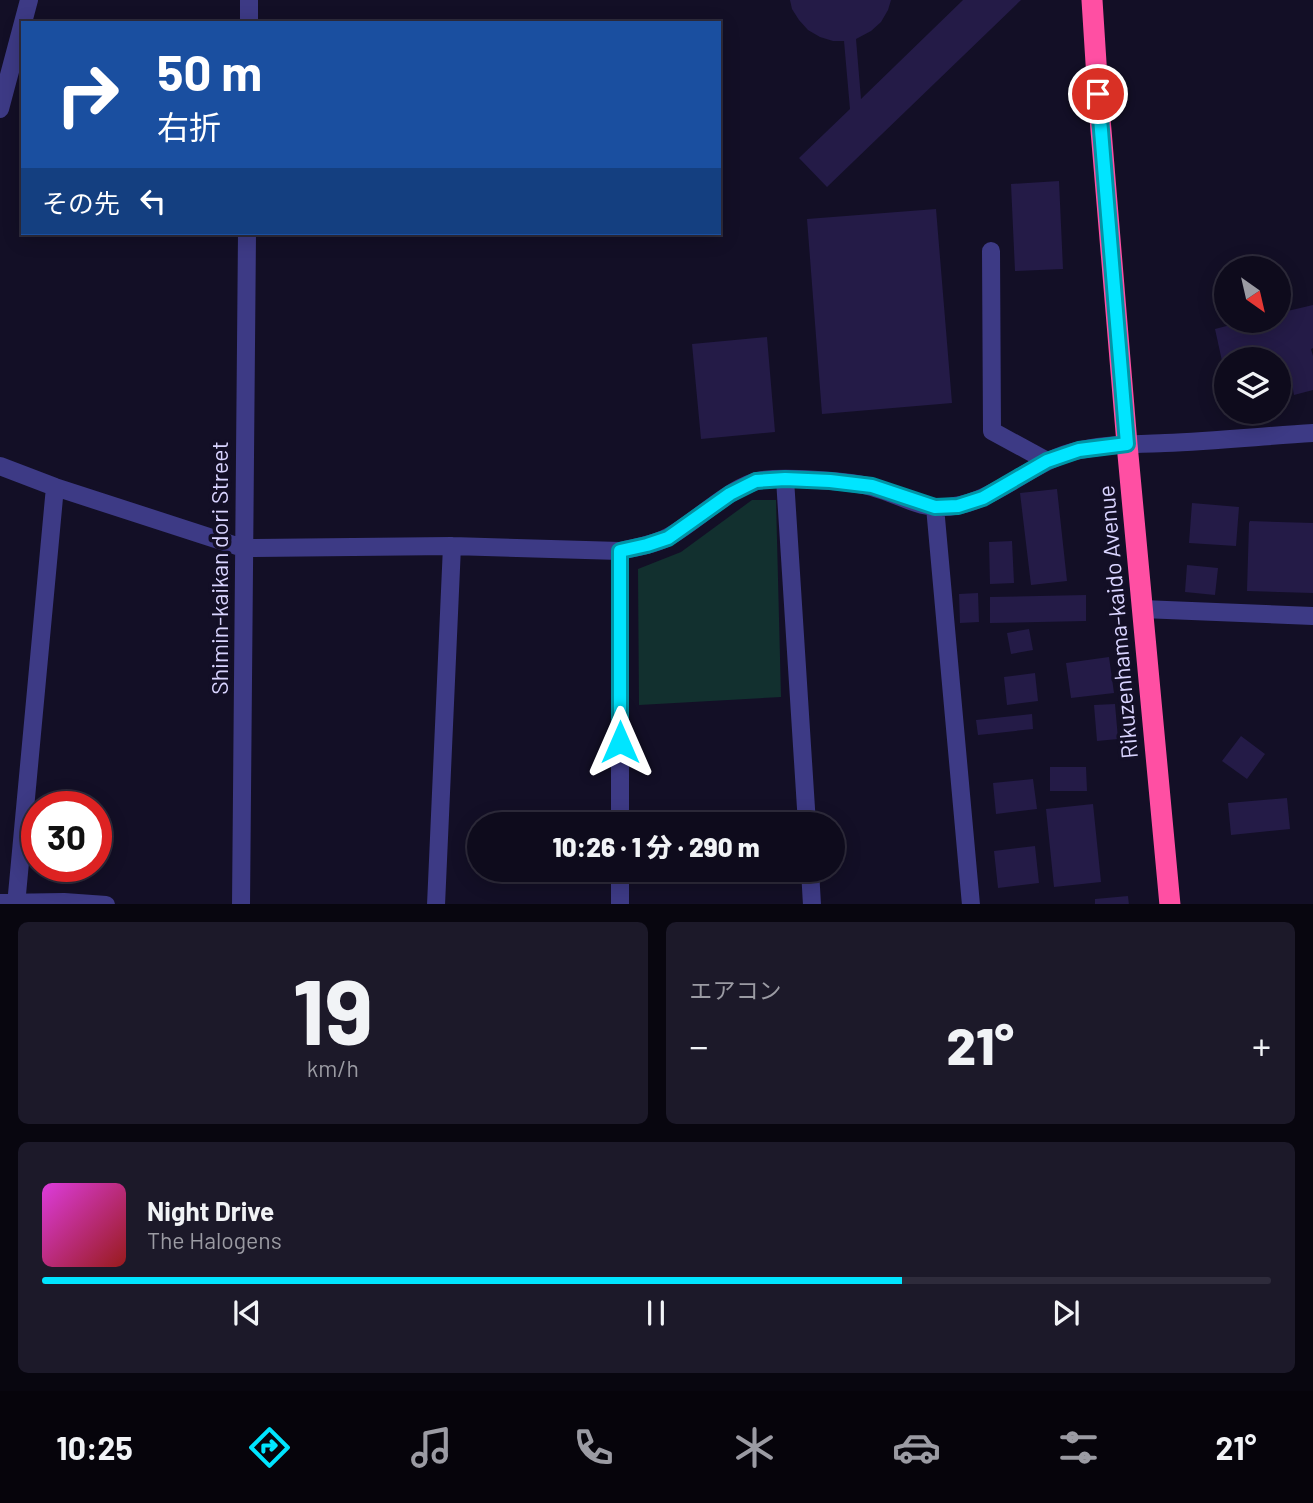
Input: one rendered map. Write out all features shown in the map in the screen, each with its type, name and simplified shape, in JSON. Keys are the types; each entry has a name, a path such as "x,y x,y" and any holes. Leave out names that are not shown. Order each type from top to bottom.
{"highway":[{"name":"Rikuzenhama-kaido Avenue","path":"1093,0 1098,94 1127,444 1170,904"}],"street":[{"path":"23,21 29,0"},
{"path":"249,0 249,21"},
{"path":"0,109 21,30"},
{"name":"Shimin-kaikan dori Street","path":"241,904 247,235"},
{"path":"991,251 992,431 1047,461"},
{"path":"0,466 55,487 243,548 452,546 620,551 668,538 730,494 756,481 785,479 872,486 935,507 958,506 983,498 1047,461 1079,450 1127,444 1313,432"},
{"path":"785,479 806,812"},
{"path":"55,487 10,903 92,904"},
{"path":"935,507 971,904"},
{"path":"436,904 452,546"},
{"path":"620,551 620,812"},
{"path":"1142,609 1313,616"},
{"path":"620,882 621,904"},
{"path":"811,882 812,904"}],"green space":[{"path":"752,500 776,500 781,697 639,705 638,569 681,552"}],"building":[{"path":"790,0 891,0 881,22 856,39 861,99 963,0 1021,0 827,187 799,158 850,109 844,41 833,41 808,30 792,9"},
{"path":"1059,181 1063,269 1015,271 1011,184"},
{"path":"936,209 952,403 822,414 807,219"},
{"path":"1313,305 1313,390 1294,395 1291,347 1219,347 1216,333 1291,333 1292,310"},
{"path":"767,337 775,432 701,439 692,344"},
{"path":"1057,489 1067,581 1031,585 1020,493"},
{"path":"1192,503 1239,507 1236,546 1189,543"},
{"path":"1250,521 1313,523 1313,593 1247,591"},
{"path":"1012,541 1014,583 990,584 989,542"},
{"path":"1187,565 1218,568 1215,595 1185,592"},
{"path":"978,593 979,622 960,623 959,594"},
{"path":"1086,595 1086,621 990,623 990,597"},
{"path":"1029,629 1033,650 1011,654 1007,633"},
{"path":"1109,657 1114,693 1071,698 1066,663"},
{"path":"1035,673 1038,701 1007,705 1004,677"},
{"path":"1115,704 1118,739 1097,741 1094,705"},
{"path":"1032,714 1033,729 978,735 976,720"},
{"path":"1241,736 1265,754 1247,779 1222,761"},
{"path":"1050,767 1086,767 1087,791 1050,791"},
{"path":"1033,779 1037,809 996,814 993,783"},
{"path":"1287,798 1290,829 1231,835 1228,803"},
{"path":"1093,804 1101,882 1054,887 1046,809"},
{"path":"1035,846 1039,883 998,888 994,851"},
{"path":"1128,896 1129,904 1095,904 1095,899"}],"route":[{"path":"620,742 620,551 668,538 730,494 756,481 785,479 872,486 935,507 958,506 983,498 1047,461 1079,450 1127,444 1098,94"}]}
